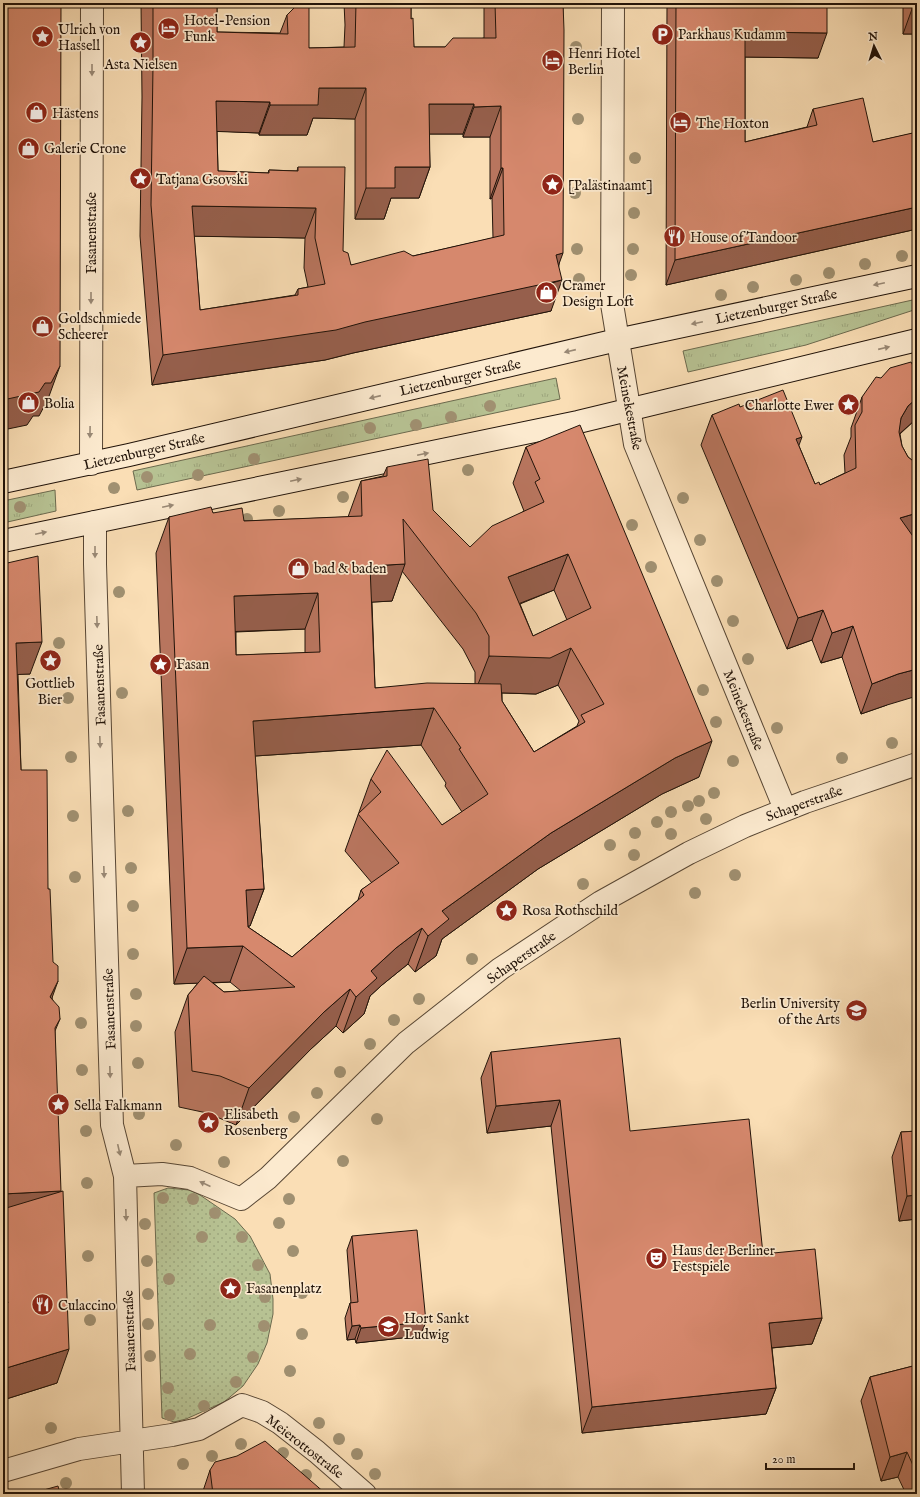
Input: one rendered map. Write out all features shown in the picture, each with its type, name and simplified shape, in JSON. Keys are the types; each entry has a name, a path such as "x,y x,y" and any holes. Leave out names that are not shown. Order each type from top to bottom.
{"street":[{"name":"Fasanenstraße","path":"91,464 92,3"},
{"name":"Meinekestraße","path":"613,3 612,304 635,444 785,810"},
{"name":"Lietzenburger Straße","path":"3,482 91,464 617,340 917,276"},
{"path":"3,541 578,422 917,340"},
{"name":"Fasanenstraße","path":"95,522 112,1125 124,1176 133,1494"},
{"name":"Schaperstraße","path":"124,1176 162,1174 190,1178 241,1199 268,1178 406,1043 500,969 601,902 669,864 744,826 785,810 917,764"},
{"name":"Meierottostraße","path":"132,1440 172,1435 199,1429 242,1405 262,1412 280,1423 317,1452 365,1494"},
{"path":"3,1471 79,1448 132,1440"}],"green space":[{"path":"917,299 917,309 806,345 688,372 683,351"},
{"path":"556,378 560,399 137,490 133,471"},
{"path":"55,490 56,511 3,523 3,501"},
{"path":"168,1188 189,1190 200,1195 235,1219 250,1236 270,1274 273,1299 273,1314 267,1343 258,1364 243,1386 224,1402 186,1419 174,1422 162,1418 154,1193"}],"building":[{"path":"3,3 61,3 60,366 51,383 45,383 39,392 3,400"},
{"path":"153,3 217,3 217,32 288,34 287,15 299,3 309,3 309,48 355,47 356,3 411,3 414,47 445,47 453,38 496,38 495,3 563,3 563,253 556,255 562,280 365,322 336,330 163,355 151,205","holes":["319,88 366,88 366,188 395,188 395,167 430,167 429,104 474,104 474,107 501,106 501,168 503,168 504,235 413,256 404,251 351,265 348,253 343,251 345,167 298,167 298,171 269,170 269,173 218,171 216,101 270,102 270,105 318,105","192,206 316,208 315,238 325,284 298,289 298,295 200,310"]},
{"path":"676,3 827,3 827,33 750,32 750,36 745,36 745,142 817,125 813,109 863,98 873,142 917,132 917,207 675,260"},
{"path":"912,3 917,3 917,9 912,9"},
{"path":"911,362 917,373 917,398 908,406 901,418 899,432 902,446 908,457 917,464 917,513 900,518 917,542 917,669 898,674 872,684 853,626 832,633 823,610 798,618 712,415 739,404 740,407 783,390 802,437 796,439 815,484 819,482 820,485 856,468 855,425 862,412 862,397 876,377 881,378 890,368"},
{"path":"580,425 712,741 675,758 551,833 442,911 449,919 428,936 422,928 396,948 371,971 377,978 356,997 350,989 324,1012 249,1088 220,1076 192,1071 188,995 204,976 224,992 295,987 243,946 187,948 169,517 211,507 213,513 242,508 244,521 362,516 361,481 387,476 387,467 428,459 433,510 470,547 492,526 544,502 535,482 540,479 526,447","holes":["403,519 476,613 489,636 489,656 550,658 571,648 604,704 581,715 585,722 534,752 502,701 501,684 427,683 375,688 370,566 405,564","568,554 591,608 533,636 508,577","318,593 320,652 236,655 234,596","434,708 461,748 459,749 488,794 442,825 387,750 371,779 381,792 358,814 399,863 361,890 364,895 292,957 248,927 246,890 264,889 253,721"]},
{"path":"38,556 42,642 16,643 21,770 47,770 48,889 50,889 53,962 58,966 58,981 50,997 59,1007 60,1019 55,1028 61,1191 3,1194 3,564"},
{"name":"Haus der Berliner Festspiele","path":"620,1038 630,1131 749,1119 763,1254 815,1249 822,1318 769,1323 776,1388 592,1407 560,1100 496,1106 491,1052"},
{"path":"917,1131 917,1195 907,1196 901,1132"},
{"path":"63,1191 69,1349 3,1369 3,1304 8,1303 3,1285 3,1209"},
{"path":"417,1230 426,1322 361,1328 360,1325 352,1326 350,1303 358,1302 352,1236"},
{"path":"917,1365 917,1474 907,1452 890,1457 870,1377"},
{"path":"265,1441 326,1494 213,1494 210,1470 215,1462 237,1456"},
{"path":"58,1486 60,1494 32,1494 33,1493"}],"place":[{"name":"Hotel-Pension Funk","path":"169,28"},
{"name":"Parkhaus Kudamm","path":"662,34"},
{"name":"Ulrich von Hassell","path":"43,37"},
{"name":"Asta Nielsen","path":"141,42"},
{"name":"Henri Hotel Berlin","path":"553,61"},
{"name":"Hästens","path":"37,113"},
{"name":"The Hoxton","path":"680,123"},
{"name":"Galerie Crone","path":"28,148"},
{"name":"Tatjana Gsovski","path":"141,179"},
{"name":"[Palästinaamt]","path":"552,185"},
{"name":"House of Tandoor","path":"675,237"},
{"name":"Cramer Design Loft","path":"547,293"},
{"name":"Goldschmiede Scheerer","path":"43,326"},
{"name":"Bolia","path":"29,403"},
{"name":"Charlotte Ewer","path":"849,405"},
{"name":"bad & baden","path":"299,568"},
{"name":"Gottlieb Bier","path":"50,661"},
{"name":"Fasan","path":"160,664"},
{"name":"Rosa Rothschild","path":"506,910"},
{"name":"Berlin University of the Arts","path":"856,1011"},
{"name":"Sella Falkmann","path":"58,1105"},
{"name":"Elisabeth Rosenberg","path":"208,1122"},
{"name":"Haus der Berliner Festspiele","path":"657,1258"},
{"name":"Fasanenplatz","path":"231,1288"},
{"name":"Culaccino","path":"43,1305"},
{"name":"Hort Sankt Ludwig","path":"389,1326"}]}
